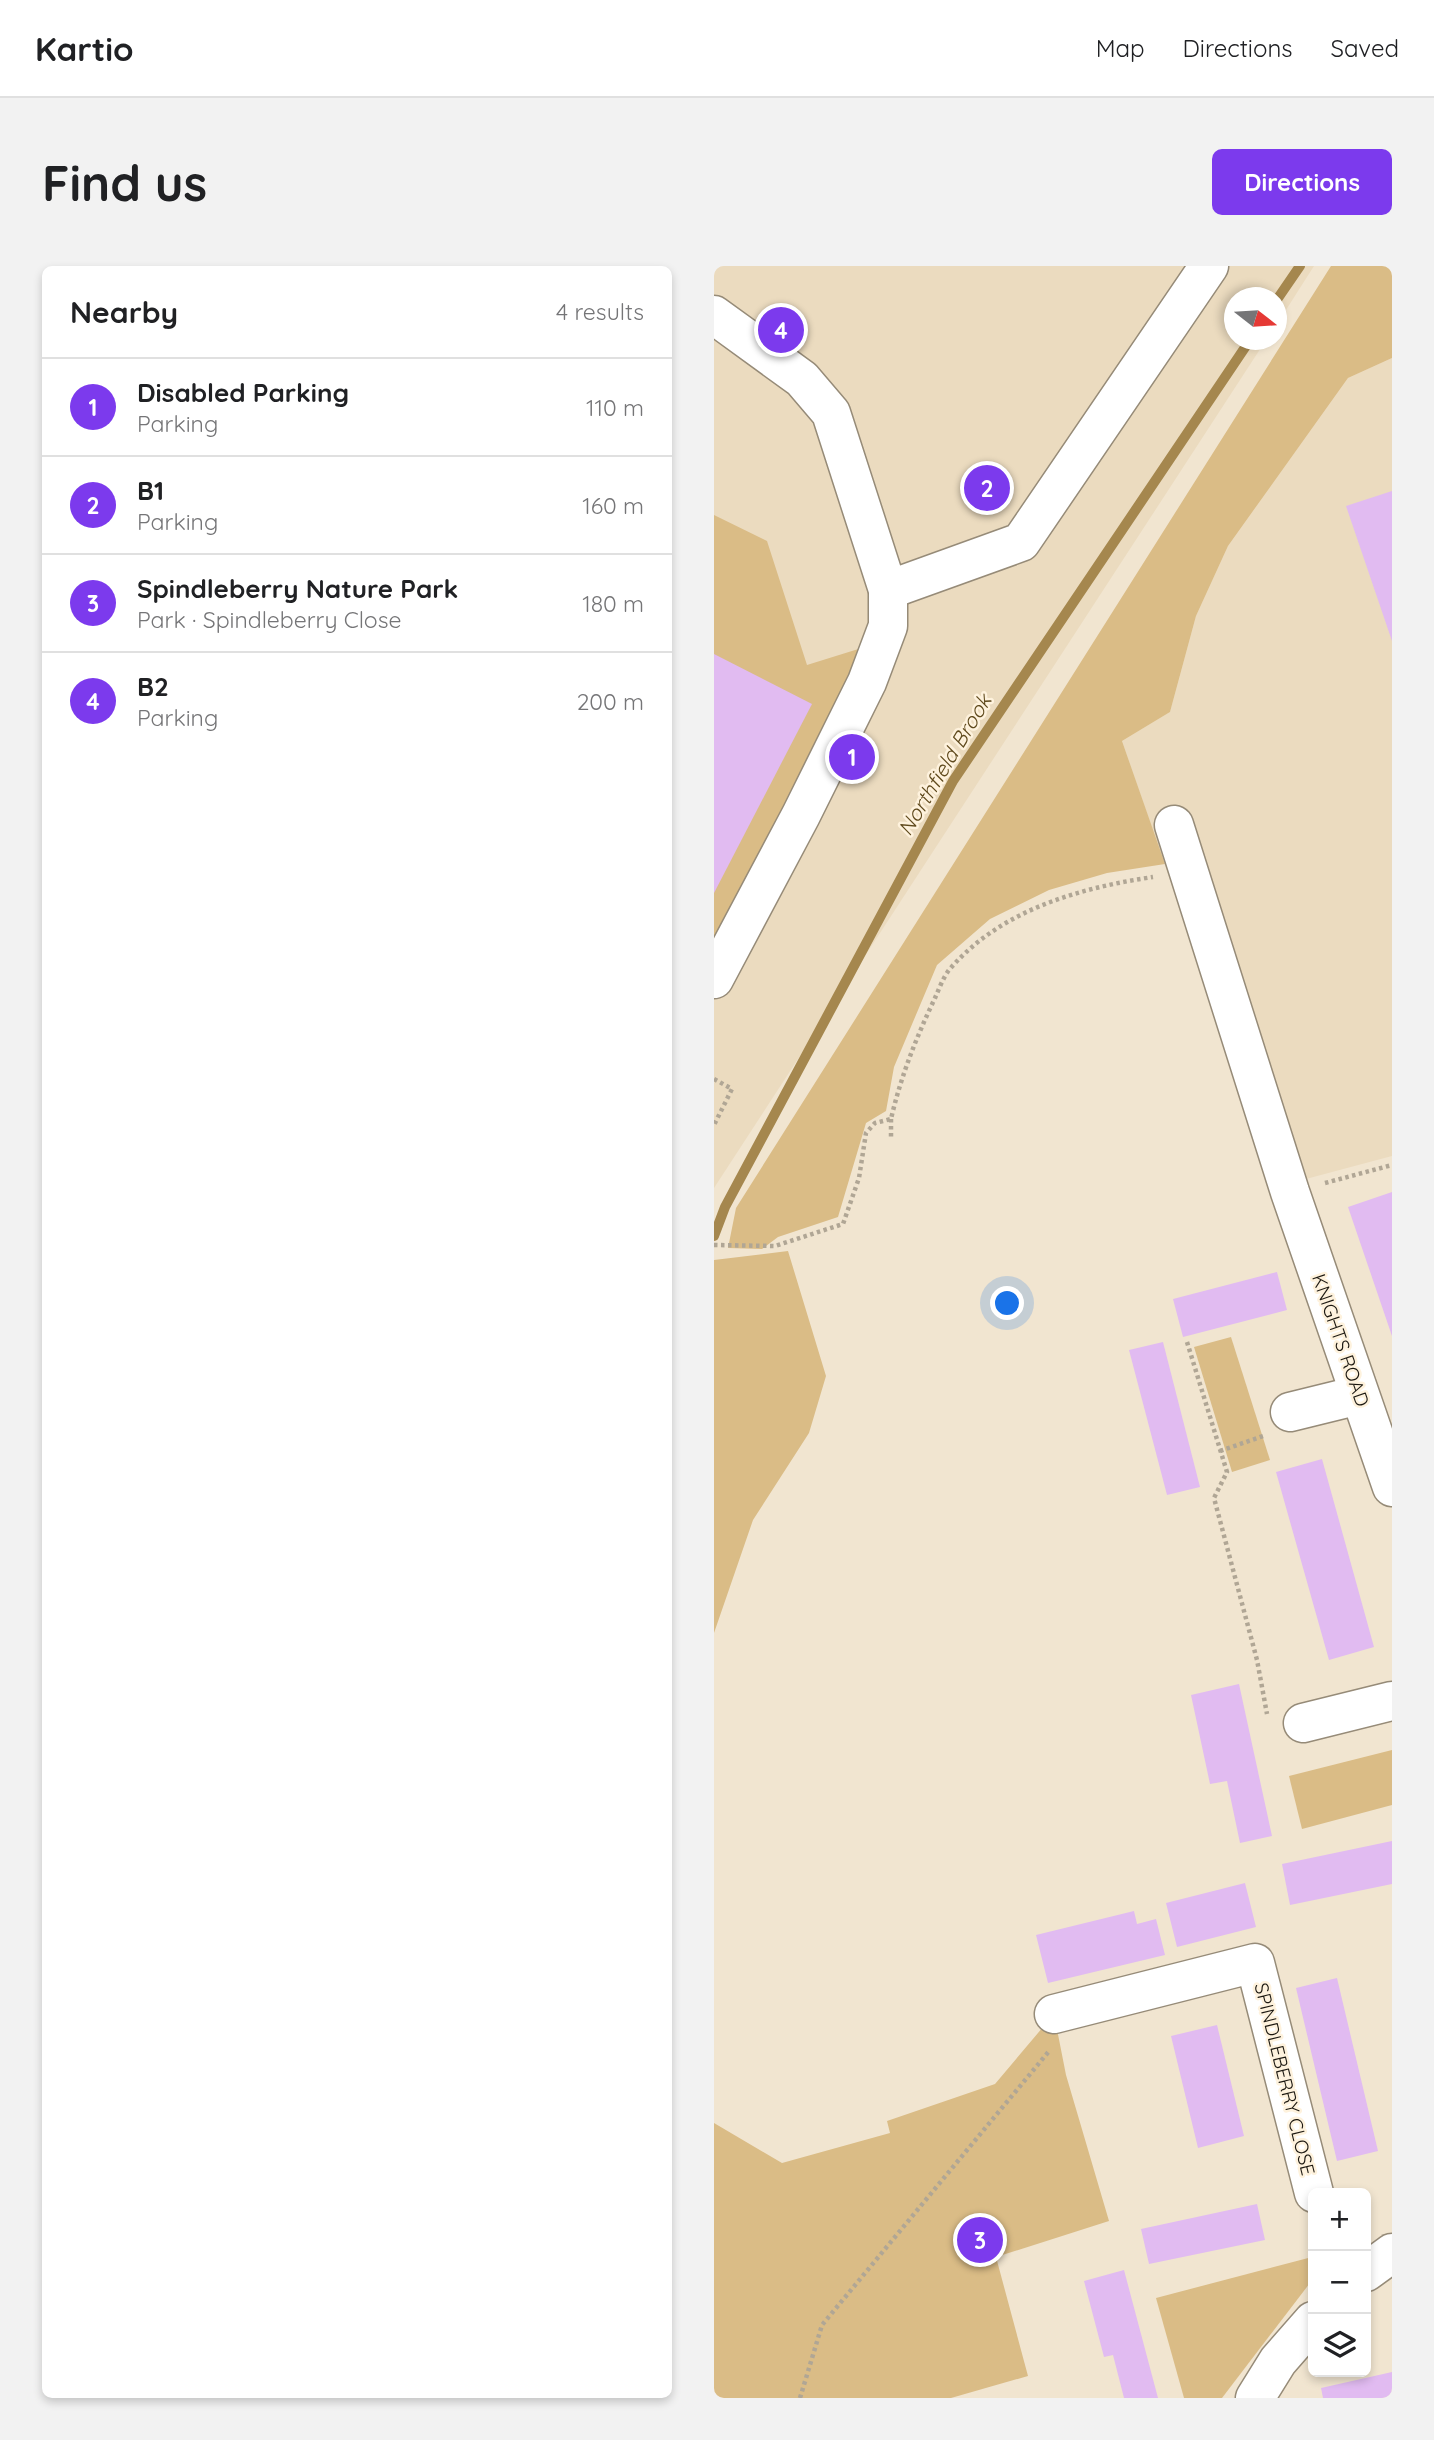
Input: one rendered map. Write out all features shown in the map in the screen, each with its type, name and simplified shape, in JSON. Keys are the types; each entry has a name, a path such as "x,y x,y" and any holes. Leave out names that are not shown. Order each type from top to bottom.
{"street":[{"path":"888,590 1021,542 1209,266"},
{"path":"714,315 802,379 831,413 888,590 888,626 867,682 802,815 714,979"},
{"name":"KNIGHTS ROAD","path":"1174,825 1290,1192 1392,1487"},
{"path":"1290,1412 1360,1395"},
{"path":"1303,1723 1392,1701"},
{"name":"SPINDLEBERRY CLOSE","path":"1053,2031 1255,1963 1313,2188"},
{"path":"1371,2268 1392,2253"},
{"path":"1255,2398 1278,2361 1308,2327"}],"path":[{"path":"891,1137 891,1119 900,1079 948,971 993,929 1054,900 1114,883 1188,869"},
{"path":"714,1079 732,1089 714,1125"},
{"path":"714,1245 775,1246 843,1224 859,1178 866,1133 875,1123 891,1119"},
{"path":"1290,1192 1392,1165"},
{"path":"1187,1342 1227,1472 1214,1498 1256,1660"},
{"path":"800,2398 822,2325 1053,2031"}],"shaded area":[{"path":"714,266 1314,266 1287,308 1287,287 1224,287 1224,350 1259,350 714,1188"},
{"path":"1331,266 1392,266 1392,358 1348,378 1228,546 1196,616 1170,712 1122,741 1165,864 1107,873 1049,890 990,919 937,965 894,1067 886,1111 866,1123 838,1217 778,1237 762,1249 728,1248 736,1208 1278,350 1287,350 1287,336"},
{"path":"1392,358 1392,1156 1276,1187 1122,741 1170,712 1196,616 1228,546 1348,378"},
{"path":"714,515 767,541 807,665 868,646 714,938"},
{"path":"788,1251 826,1376 809,1433 753,1520 714,1633 714,1260"},
{"path":"1231,1337 1270,1460 1232,1472 1194,1347"},
{"path":"1392,1750 1392,1805 1302,1829 1289,1776"},
{"path":"1054,2014 1066,2075 1109,2221 996,2257 1028,2376 951,2398 714,2398 714,2123 782,2163 890,2133 887,2121 995,2084"},
{"path":"1308,2258 1308,2286 1222,2398 1184,2398 1156,2298"}],"building":[{"path":"1392,491 1392,641 1346,506"},
{"path":"714,654 812,704 714,893"},
{"path":"1392,1192 1392,1336 1348,1207"},
{"path":"1277,1272 1287,1310 1183,1337 1173,1299"},
{"path":"1163,1342 1200,1487 1167,1495 1129,1350"},
{"path":"1322,1459 1374,1647 1329,1660 1276,1472"},
{"path":"1239,1684 1272,1836 1240,1843 1227,1781 1210,1784 1191,1695"},
{"path":"1392,1841 1392,1884 1290,1905 1282,1864"},
{"path":"1245,1883 1256,1927 1177,1947 1166,1903"},
{"path":"1134,1911 1137,1924 1156,1919 1165,1955 1048,1983 1036,1935"},
{"path":"1337,1978 1378,2151 1337,2161 1296,1988"},
{"path":"1217,2025 1244,2136 1198,2148 1171,2036"},
{"path":"1257,2204 1265,2240 1149,2264 1141,2229"},
{"path":"1124,2270 1158,2398 1124,2398 1113,2355 1104,2357 1084,2281"},
{"path":"1392,2372 1392,2398 1323,2398 1321,2388"}],"waterway":[{"name":"Northfield Brook","path":"1286,287 1300,266"},
{"name":"Northfield Brook","path":"714,1236 725,1207 953,781 1243,350"}],"place":[{"name":"B2","path":"781,330"},
{"name":"B1","path":"987,488"},
{"name":"Disabled Parking","path":"852,757"},
{"name":"Spindleberry Nature Park","path":"980,2240"}]}
